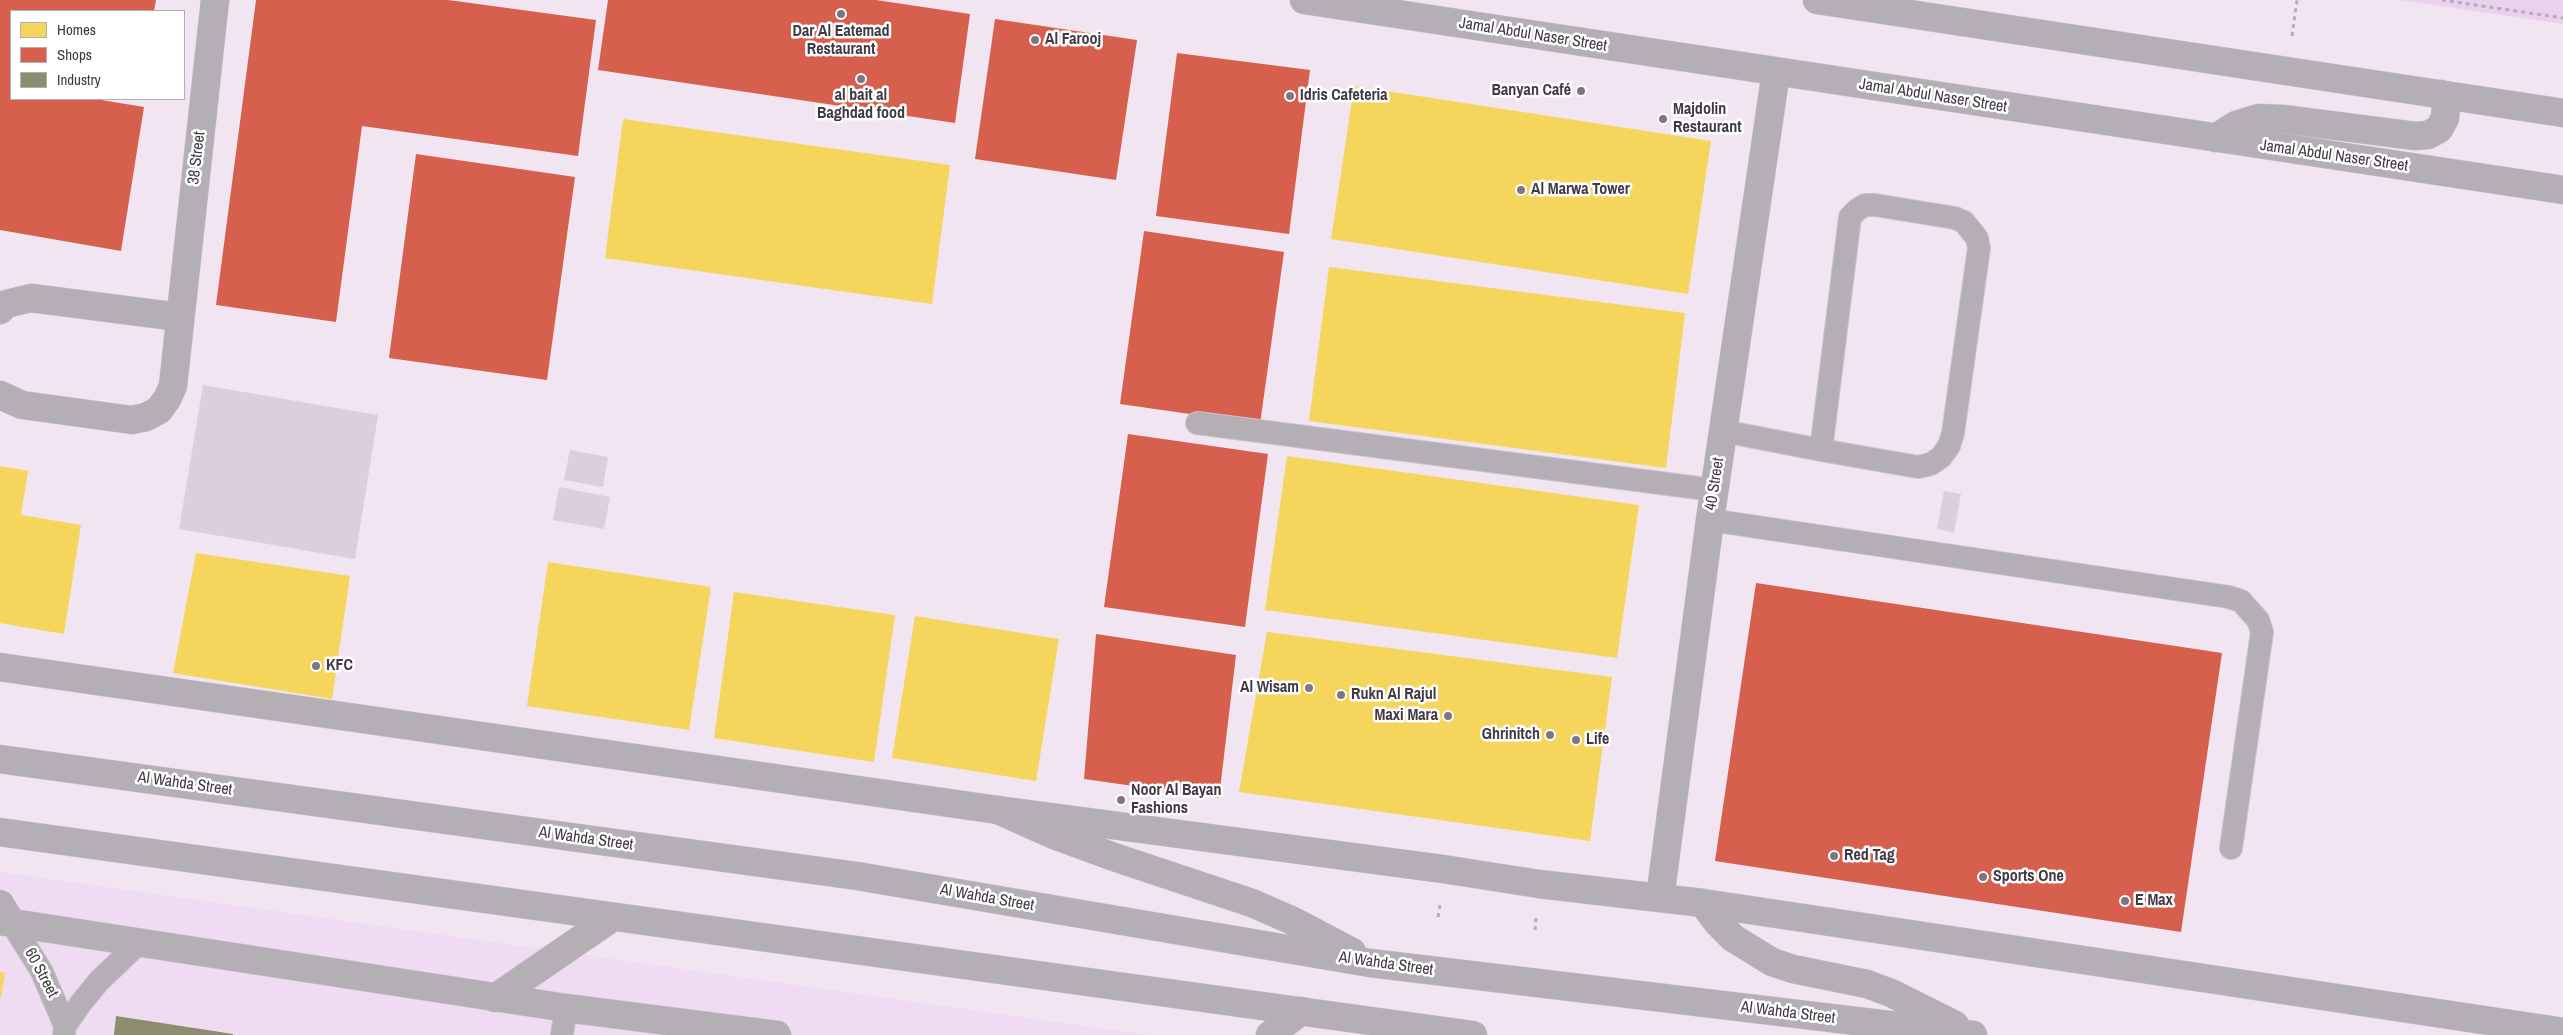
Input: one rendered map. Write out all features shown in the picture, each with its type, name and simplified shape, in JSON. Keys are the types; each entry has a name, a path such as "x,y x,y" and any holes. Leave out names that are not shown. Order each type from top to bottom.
{"highway":[{"name":"Al Wahda Street","path":"0,759 857,876 1370,963 1973,1035"},
{"path":"998,810 1095,850 1252,903 1293,921 1370,963"},
{"path":"0,832 1473,1035"},
{"path":"1703,903 1717,922 1733,938 1772,962 1793,969 1866,984 1980,1035"},
{"path":"495,998 614,917"}],"street":[{"name":"38 Street","path":"0,395 22,405 132,420 146,417 158,410 168,400 172,386 215,0"},
{"name":"Jamal Abdul Naser Street","path":"1304,0 2563,190"},
{"path":"1817,0 2563,113"},
{"name":"40 Street","path":"1660,898 1714,490 1776,72"},
{"path":"2216,138 2236,125 2259,118 2283,119 2415,136 2428,135 2439,128 2445,118 2446,106 2441,94"},
{"path":"0,310 6,304 31,298 179,317"},
{"path":"0,667 998,810 1443,869 1539,884 1703,903 2563,1032"},
{"path":"4,916 141,941 495,998 777,1035"},
{"path":"1270,1035 1302,1011"}],"lane":[{"path":"1723,431 1821,450 1918,467 1931,464 1941,457 1949,446 1979,248 1977,238 1964,222 1955,218 1875,205 1865,205 1850,217 1821,450"},
{"path":"1196,423 1714,490"},
{"path":"1710,520 2229,597 2241,601 2258,620 2262,632 2231,848"},
{"name":"60 Street","path":"4,916 42,972 64,1030"},
{"name":"60 Street","path":"64,1030 99,981 141,941"},
{"path":"562,1035 566,1008"}],"path":[{"path":"2442,0 2563,18"}],"shaded area":[{"path":"2399,0 2563,0 2563,24"},
{"path":"0,872 1148,1035 0,1035"}],"building: Homes":[{"name":"Al Marwa Tower","path":"1354,86 1711,141 1688,294 1331,239"},
{"path":"623,119 950,165 932,304 605,258"},
{"path":"1329,267 1685,313 1666,468 1309,421"},
{"path":"1287,456 1639,505 1617,658 1265,610"},
{"path":"0,466 28,471 21,515 81,525 64,634 0,623"},
{"path":"196,553 350,576 332,699 173,673"},
{"path":"548,562 711,587 689,730 527,706"},
{"path":"734,592 895,615 874,762 714,738"},
{"path":"915,616 1059,639 1036,781 892,758"},
{"path":"1267,632 1612,677 1590,841 1239,792"},
{"path":"0,972 5,973 1,998 0,998"}],"building: Shops":[{"path":"0,0 156,0 154,10 10,10 10,100 101,100 144,107 121,251 0,230"},
{"path":"256,0 448,0 596,20 578,156 362,126 336,322 216,305"},
{"path":"608,0 876,0 970,14 955,123 598,70"},
{"path":"995,19 1137,40 1116,180 975,159"},
{"path":"1177,53 1310,70 1289,234 1156,216"},
{"path":"416,154 575,177 547,380 389,358"},
{"path":"1144,231 1284,252 1260,424 1120,404"},
{"path":"1128,434 1268,454 1245,627 1104,607"},
{"path":"1756,583 2222,653 2181,932 1715,861"},
{"path":"1096,634 1236,655 1219,798 1084,779"}],"building: Industry":[{"path":"116,1016 233,1034 233,1035 114,1035"}],"building: Other":[{"path":"203,385 378,415 355,559 179,529"},
{"path":"570,450 608,457 603,487 564,480"},
{"path":"559,487 610,497 604,529 553,520"},
{"path":"1944,491 1961,494 1954,533 1937,529"}],"place":[{"name":"Dar Al Eatemad Restaurant","path":"841,14"},
{"name":"Al Farooj","path":"1035,40"},
{"name":"al bait al Baghdad food","path":"861,79"},
{"name":"Banyan Café","path":"1581,91"},
{"name":"Idris Cafeteria","path":"1290,96"},
{"name":"Majdolin Restaurant","path":"1663,119"},
{"name":"Al Marwa Tower","path":"1521,190"},
{"name":"KFC","path":"316,666"},
{"name":"Al Wisam","path":"1309,688"},
{"name":"Rukn Al Rajul","path":"1341,695"},
{"name":"Maxi Mara","path":"1448,716"},
{"name":"Ghrinitch","path":"1550,735"},
{"name":"Life","path":"1576,740"},
{"name":"Noor Al Bayan Fashions","path":"1121,800"},
{"name":"Red Tag","path":"1834,856"},
{"name":"Sports One","path":"1983,877"},
{"name":"E Max","path":"2125,901"}]}
